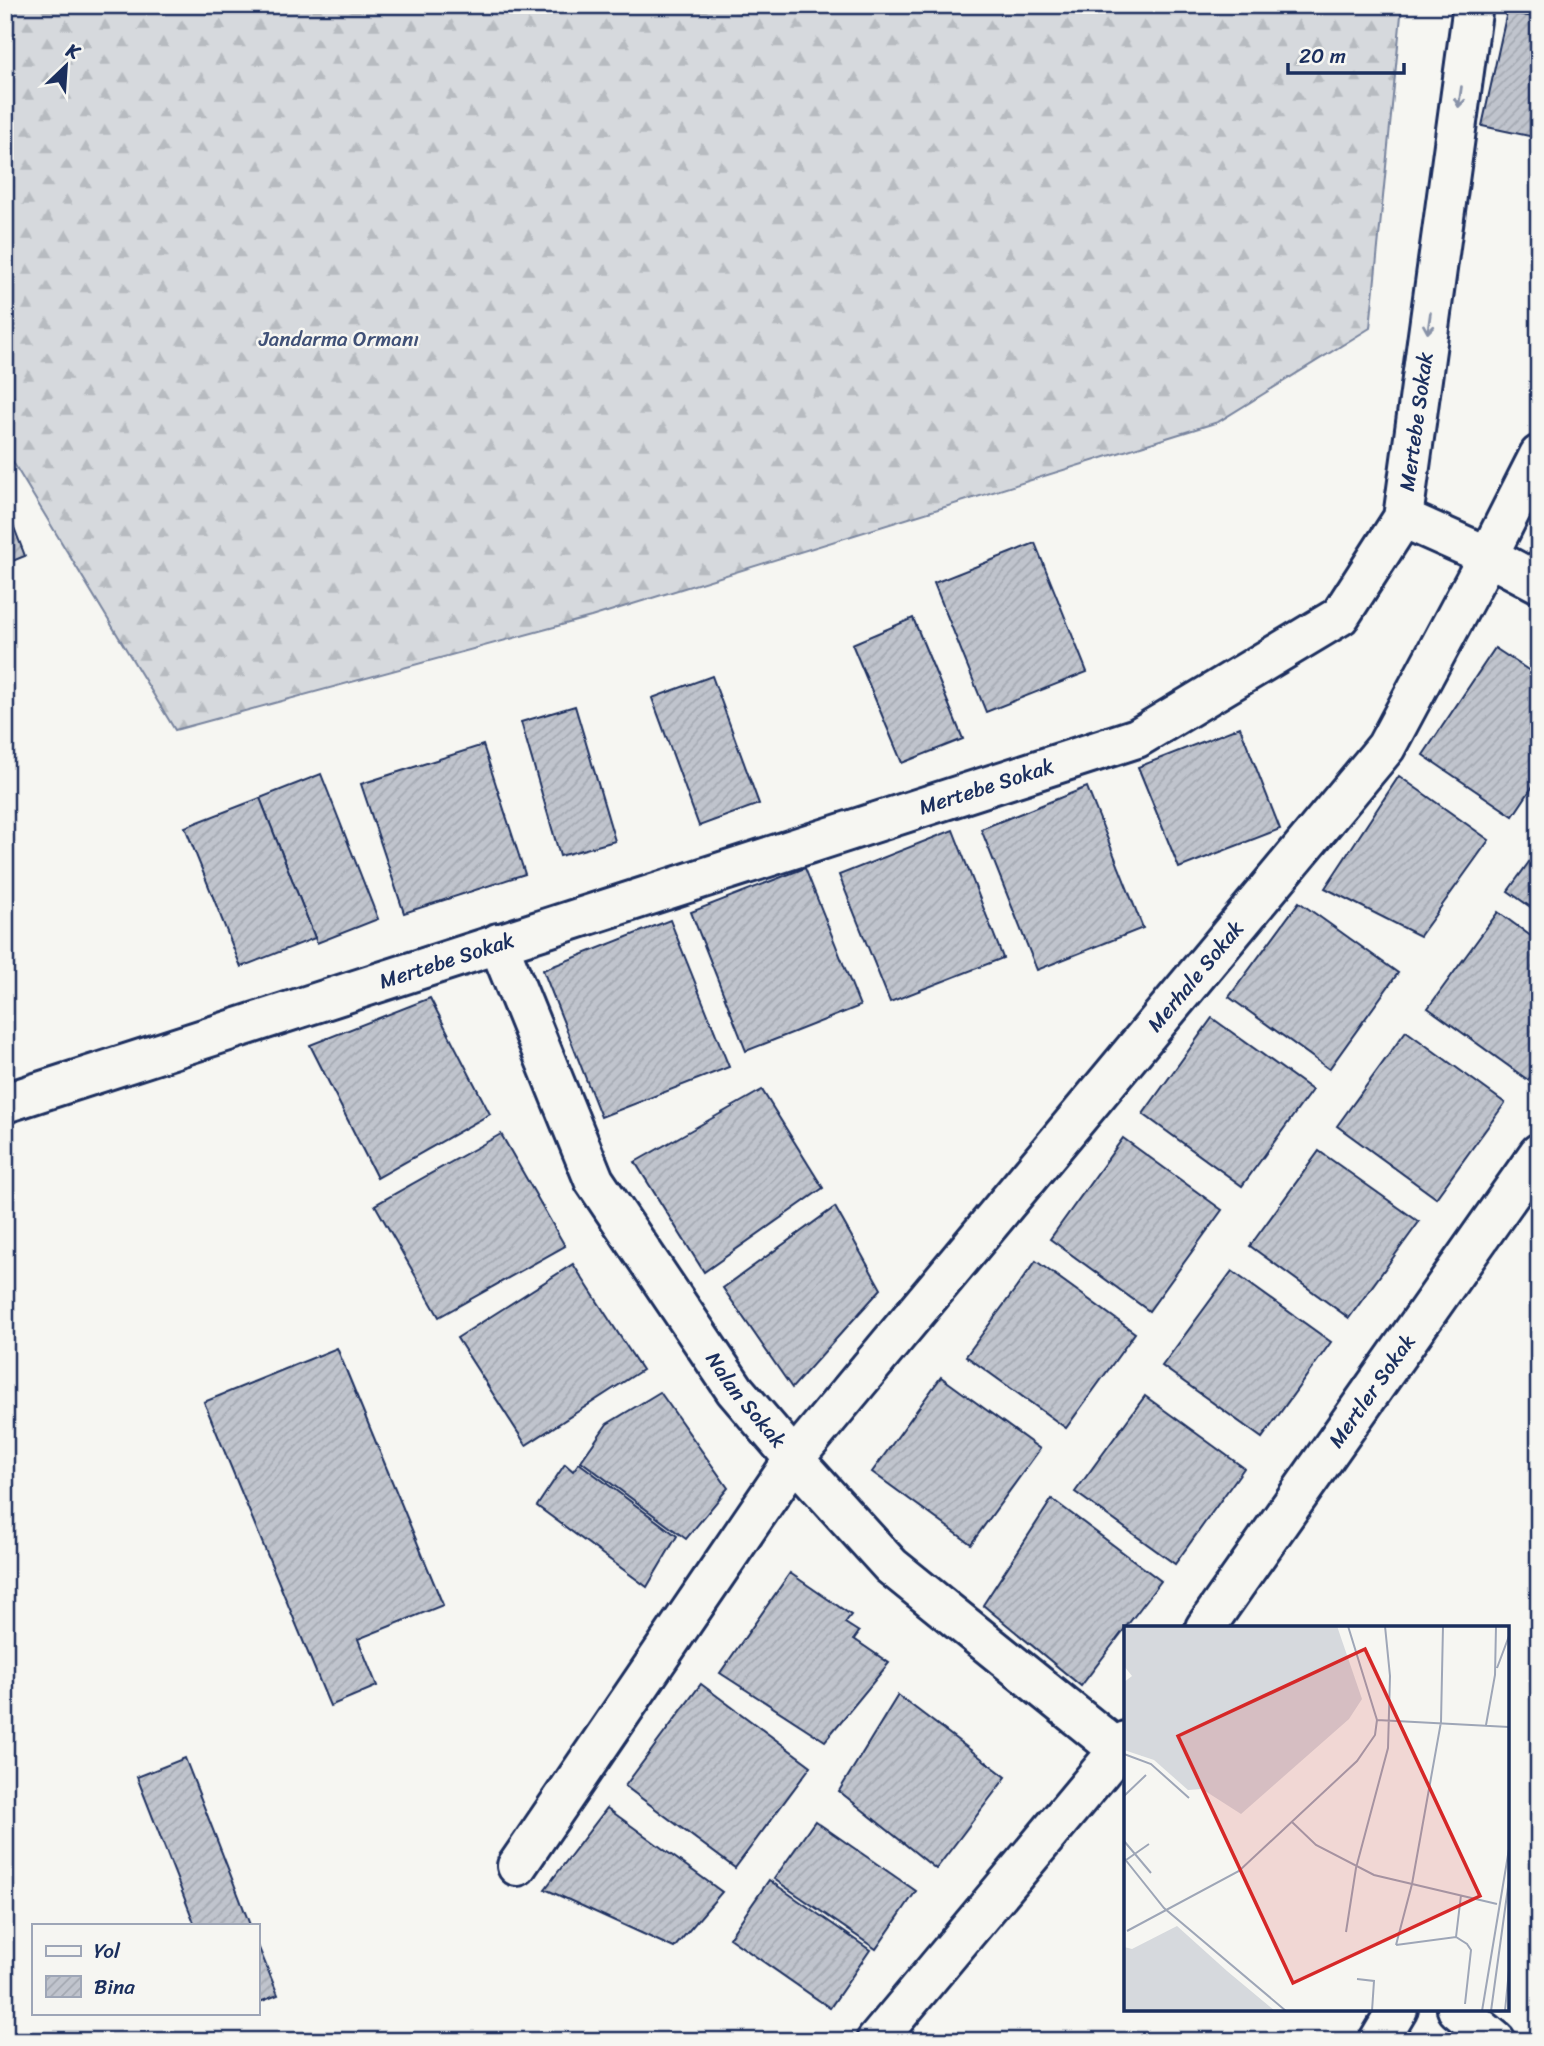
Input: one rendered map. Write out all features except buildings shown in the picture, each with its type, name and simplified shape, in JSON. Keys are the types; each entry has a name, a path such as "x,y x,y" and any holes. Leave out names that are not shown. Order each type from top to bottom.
{"street":[{"name":"Mertebe Sokak","path":"5,1104 1137,738 1340,616 1403,518 1473,5"},
{"name":"Merhale Sokak","path":"517,1866 794,1459 1386,747 1539,455"},
{"path":"1403,518 1488,556 1539,583"},
{"name":"Nalan Sokak","path":"498,943 594,1180 734,1390 891,1566 1123,1749"},
{"name":"Mertler Sokak","path":"1206,1626 1539,1153"},
{"path":"876,2041 1123,1749"},
{"path":"1379,2041 1397,2011"},
{"path":"1459,2011 1496,2041"}],"green space":[{"name":"Jandarma Ormanı","path":"5,5 1402,5 1370,328 1218,422 591,617 175,730 5,449"}]}
